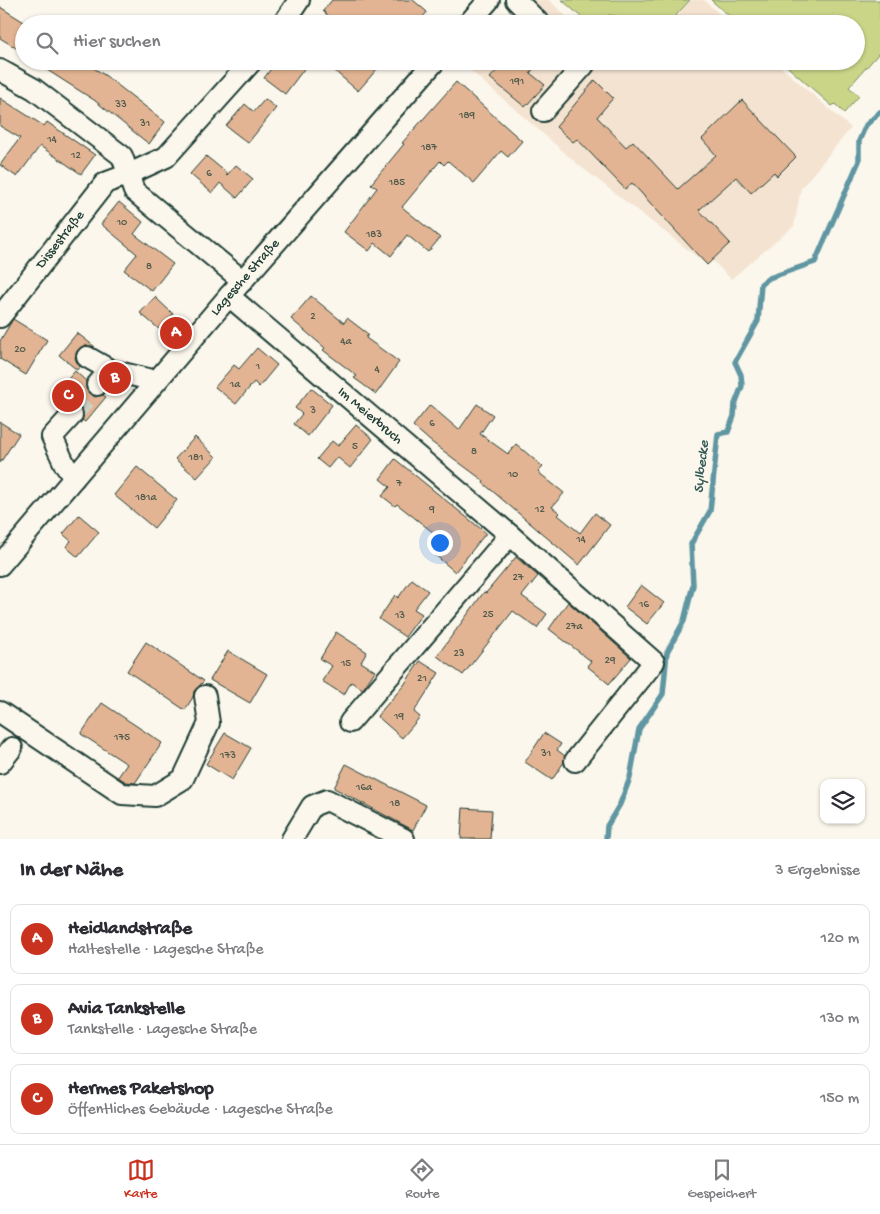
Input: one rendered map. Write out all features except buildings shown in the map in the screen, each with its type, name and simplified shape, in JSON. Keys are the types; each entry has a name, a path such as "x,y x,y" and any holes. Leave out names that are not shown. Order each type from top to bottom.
{"street":[{"path":"289,15 299,0"},
{"path":"476,15 489,0"},
{"path":"516,0 531,15"},
{"path":"0,70 34,90 122,156 134,191 243,281"},
{"name":"Dissestraße","path":"0,317 105,183 166,157 244,70"},
{"name":"Lagesche Straße","path":"0,565 229,296 427,70"},
{"path":"544,111 580,70"},
{"name":"Im Meierbruch","path":"229,296 510,535 654,662 574,761"},
{"path":"87,357 110,370 156,382"},
{"path":"97,386 110,370"},
{"path":"72,415 52,437 74,478"},
{"path":"350,722 510,535"},
{"path":"0,712 122,794 155,796 183,779 209,723 205,696"},
{"path":"292,839 312,806 327,800 404,839"}],"shaded area":[{"path":"524,0 549,0 565,15 510,15"},
{"path":"691,0 704,0 721,15 678,15"},
{"path":"470,70 784,70 851,128 801,188 794,226 731,279 712,260 706,264 580,166"}],"green space":[{"path":"562,0 690,0 676,15 579,15"},
{"path":"711,0 880,0 880,52 865,69 865,15 728,15"},
{"path":"791,70 864,70 849,87 859,96 844,113 835,104 832,106"}],"waterway":[{"name":"Sylbecke","path":"606,839 607,826 620,804 630,778 639,729 663,694 667,652 684,621 693,585 691,544 710,511 718,434 728,432 734,416 735,404 742,386 741,375 735,362 758,321 761,284 769,278 815,262 859,161 859,141 866,125 880,112"}],"tunnel":[{"path":"72,415 97,385"}],"place":[{"name":"Heidlandstraße","path":"176,333"},
{"name":"Avia Tankstelle","path":"115,378"},
{"name":"Hermes Paketshop","path":"68,396"}]}
